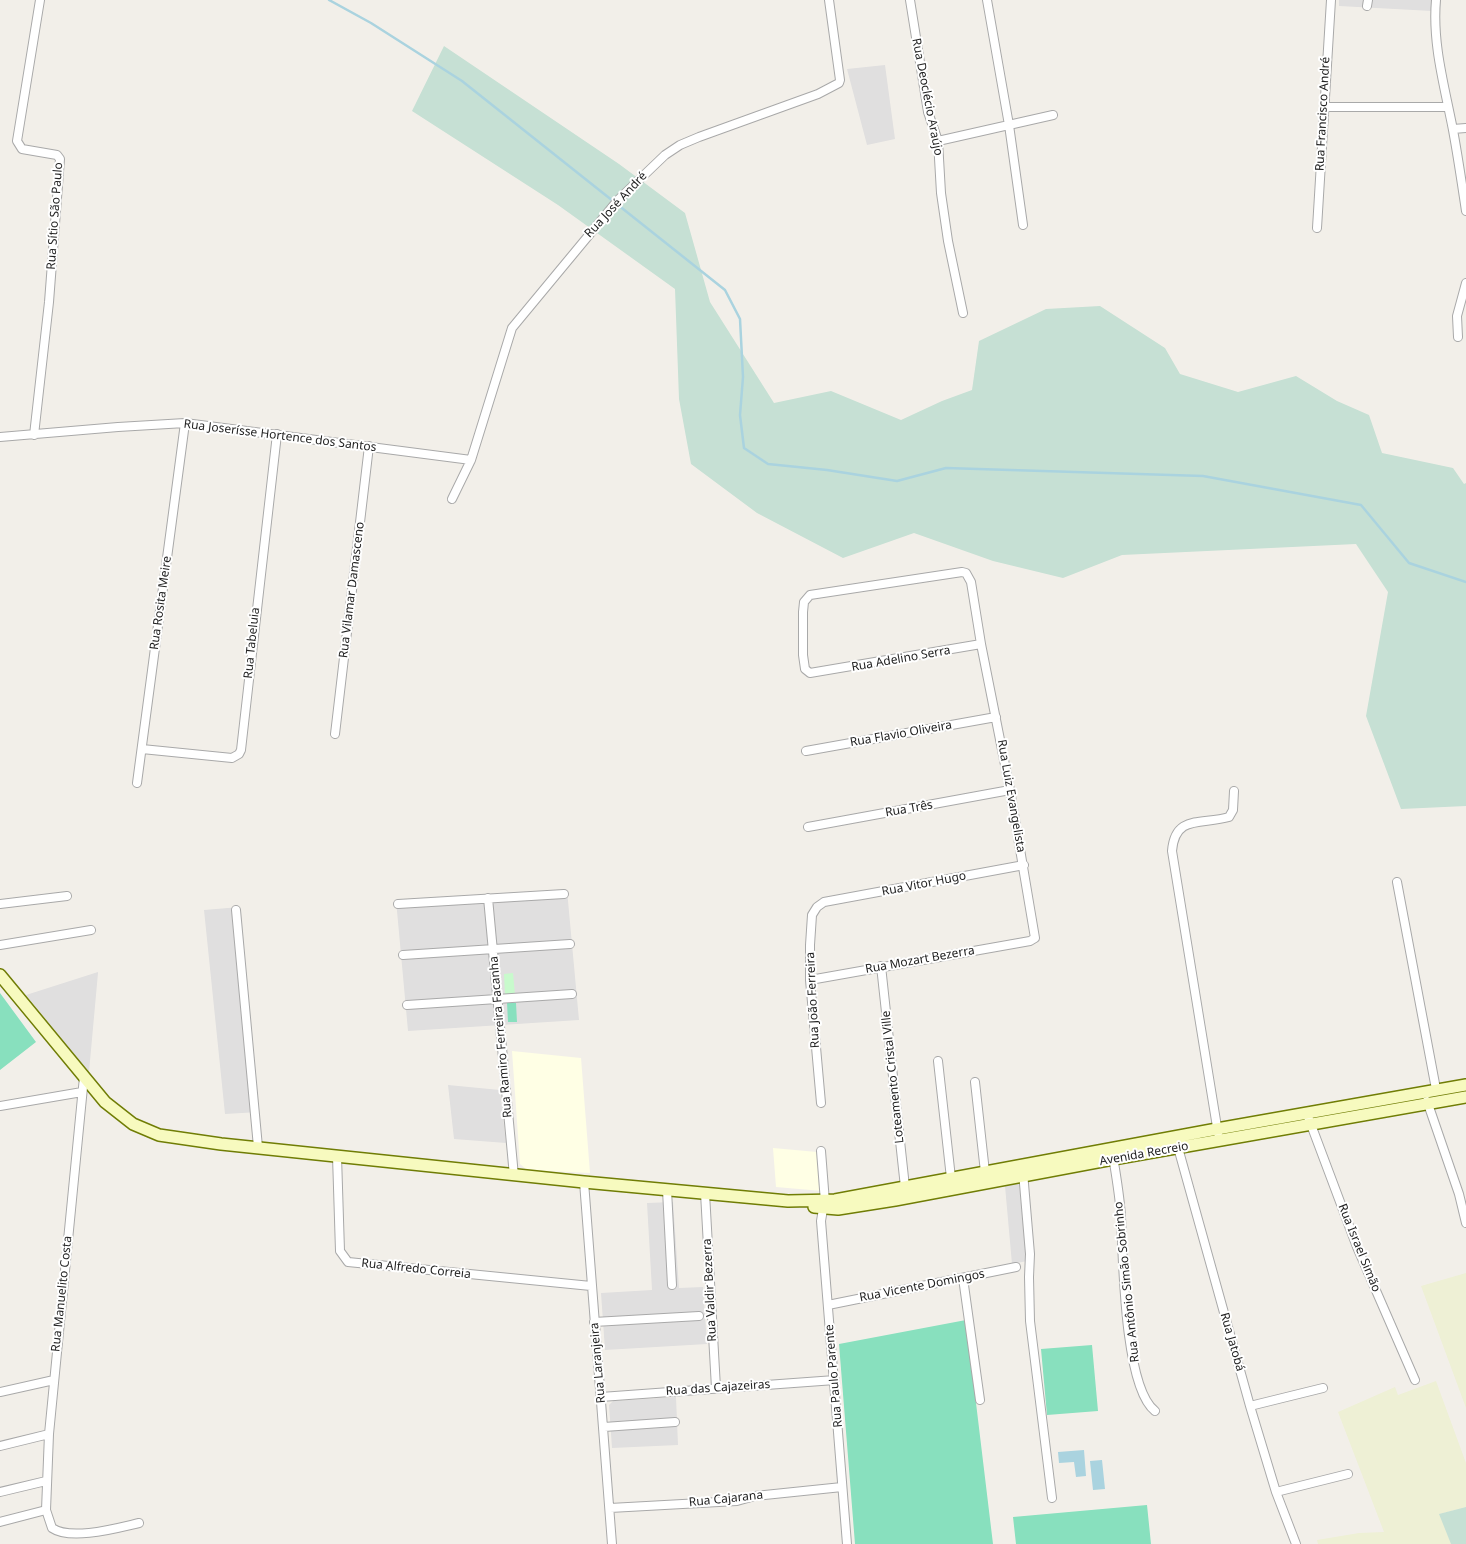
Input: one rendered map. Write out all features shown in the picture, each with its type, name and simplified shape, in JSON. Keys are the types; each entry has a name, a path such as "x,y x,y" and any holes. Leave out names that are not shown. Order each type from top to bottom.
{"main road":[{"path":"0,975 105,1102 133,1124 164,1136 514,1176 824,1205"},
{"name":"Avenida Recreio","path":"1425,1097 1436,1090 1466,1085"},
{"name":"Avenida Recreio","path":"824,1205 838,1209 895,1200 1022,1171 1425,1097 1466,1097"},
{"name":"Avenida Recreio","path":"824,1205 985,1172 1022,1171"}],"street":[{"name":"Rua Sítio São Paulo","path":"34,435 49,302 60,159 57,155 22,149 18,141 40,0"},
{"name":"Rua José André","path":"452,499 471,460 512,328 606,213 665,155 686,142 838,85 840,80 829,0"},
{"name":"Rua Deoclécio Araújo","path":"910,0 928,112 938,141 941,193 948,241 963,313"},
{"path":"987,0 1009,125 1023,225"},
{"name":"Rua Francisco André","path":"1316,228 1331,0"},
{"path":"1436,0 1435,13 1438,51 1466,211"},
{"path":"1324,107 1447,107"},
{"path":"938,141 1053,115"},
{"path":"1453,129 1466,128"},
{"path":"1458,337 1458,316 1466,283"},
{"name":"Rua Joserísse Hortence dos Santos","path":"0,437 185,423 471,460"},
{"name":"Rua Rosita Meire","path":"137,783 185,423"},
{"name":"Rua Tabeluia","path":"142,749 232,758 239,754 241,750 277,434"},
{"name":"Rua Vilamar Damasceno","path":"335,734 369,446"},
{"name":"Rua Luiz Evangelista","path":"816,673 807,672 804,666 803,655 804,602 810,596 962,572 966,573 971,582 1024,865 1036,936 1030,941"},
{"name":"Rua Adelino Serra","path":"816,673 982,646"},
{"name":"Rua Flavio Oliveira","path":"806,751 996,716"},
{"name":"Rua Três","path":"808,827 1010,790"},
{"path":"1218,1135 1172,851 1176,832 1187,824 1224,819 1232,814 1234,790"},
{"name":"Rua Vitor Hugo","path":"824,902 1024,865"},
{"path":"1397,882 1436,1090"},
{"path":"398,904 564,894"},
{"path":"0,904 67,896"},
{"name":"Rua Ramiro Ferreira Facanha","path":"488,898 514,1176"},
{"name":"Rua João Ferreira","path":"821,1103 810,980 812,914 824,902"},
{"path":"236,910 258,1147"},
{"path":"0,945 91,930"},
{"name":"Rua Mozart Bezerra","path":"810,980 1030,941"},
{"path":"403,955 570,944"},
{"name":"Loteamento Cristal Ville","path":"881,966 905,1187"},
{"path":"408,1005 572,994"},
{"path":"938,1061 951,1178"},
{"name":"Rua Manuelito Costa","path":"46,1510 49,1434 84,1077"},
{"path":"975,1082 985,1172"},
{"path":"0,1106 82,1092"},
{"path":"1425,1097 1462,1194 1466,1223"},
{"name":"Rua Israel Simão","path":"1309,1119 1357,1247 1416,1380"},
{"name":"Rua Jatobá","path":"1177,1142 1250,1406 1276,1492 1296,1544"},
{"path":"821,1150 824,1205"},
{"name":"Rua Antônio Simão Sobrinho","path":"1112,1154 1121,1215 1132,1354 1142,1392 1148,1403 1155,1410"},
{"name":"Rua Alfredo Correia","path":"337,1156 340,1251 348,1262 591,1286"},
{"path":"1022,1171 1030,1254 1030,1321 1052,1498"},
{"name":"Rua Laranjeira","path":"584,1182 612,1544"},
{"path":"667,1190 672,1285"},
{"name":"Rua Valdir Bezerra","path":"705,1193 716,1388"},
{"name":"Rua Paulo Parente","path":"824,1205 821,1221 848,1544"},
{"name":"Rua Vicente Domingos","path":"828,1305 1016,1267"},
{"path":"963,1278 980,1400"},
{"path":"594,1322 699,1316"},
{"path":"0,1392 54,1380"},
{"name":"Rua das Cajazeiras","path":"601,1397 835,1380"},
{"path":"1250,1406 1323,1388"},
{"path":"604,1427 675,1422"},
{"path":"0,1446 49,1434"},
{"path":"1276,1492 1348,1474"},
{"path":"0,1492 46,1481"},
{"name":"Rua Cajarana","path":"610,1508 737,1501 755,1496 842,1487"},
{"path":"0,1522 46,1510 52,1528 64,1533 96,1531 139,1524"}],"shaded area":[{"path":"1339,0 1434,0 1432,11 1339,6"},
{"path":"444,46 619,164 685,213 710,302 774,403 831,391 901,420 942,401 972,390 979,341 1046,309 1100,306 1165,348 1180,374 1238,392 1296,376 1337,401 1369,415 1382,453 1453,468 1464,484 1466,483 1466,806 1401,809 1366,716 1388,592 1356,544 1122,555 1063,578 993,561 914,533 843,558 757,513 691,464 679,399 675,289 558,205 412,111"},
{"path":"885,65 895,139 867,145 847,69"},
{"path":"567,890 579,1020 408,1031 396,900"},
{"path":"240,907 259,1112 225,1114 204,910"},
{"path":"98,973 89,1072 26,995"},
{"path":"512,1051 581,1058 590,1173 527,1170 520,1164"},
{"path":"448,1085 500,1090 506,1143 454,1139"},
{"path":"773,1148 817,1152 822,1191 776,1187"},
{"path":"1019,1184 1027,1261 1012,1264 1005,1186"},
{"path":"673,1202 679,1288 703,1287 707,1344 605,1350 601,1293 652,1290 647,1203"},
{"path":"1466,1273 1466,1408 1421,1286"},
{"path":"1436,1381 1466,1463 1466,1507 1440,1514 1451,1544 1318,1544 1317,1540 1359,1533 1384,1532 1338,1412 1395,1387 1398,1395"},
{"path":"676,1397 678,1445 612,1448 609,1405 613,1401"},
{"path":"1466,1507 1466,1544 1451,1544 1439,1514"}],"green space":[{"path":"513,973 515,995 505,995 504,974"},
{"path":"0,993 36,1042 0,1070"},
{"path":"507,1003 516,1003 517,1022 508,1022"},
{"path":"966,1320 993,1544 855,1544 839,1344"},
{"path":"1092,1345 1098,1411 1047,1415 1041,1349"},
{"path":"1147,1505 1151,1544 1016,1544 1013,1517"}],"water":[{"path":"1084,1450 1086,1476 1076,1477 1074,1462 1059,1463 1058,1452"},
{"path":"1102,1460 1105,1489 1093,1490 1090,1461"}],"waterway":[{"path":"329,0 371,23 462,81 725,290 740,319 743,377 740,415 744,448 768,464 827,470 897,481 946,468 1203,476 1361,505 1409,563 1466,582"}]}
